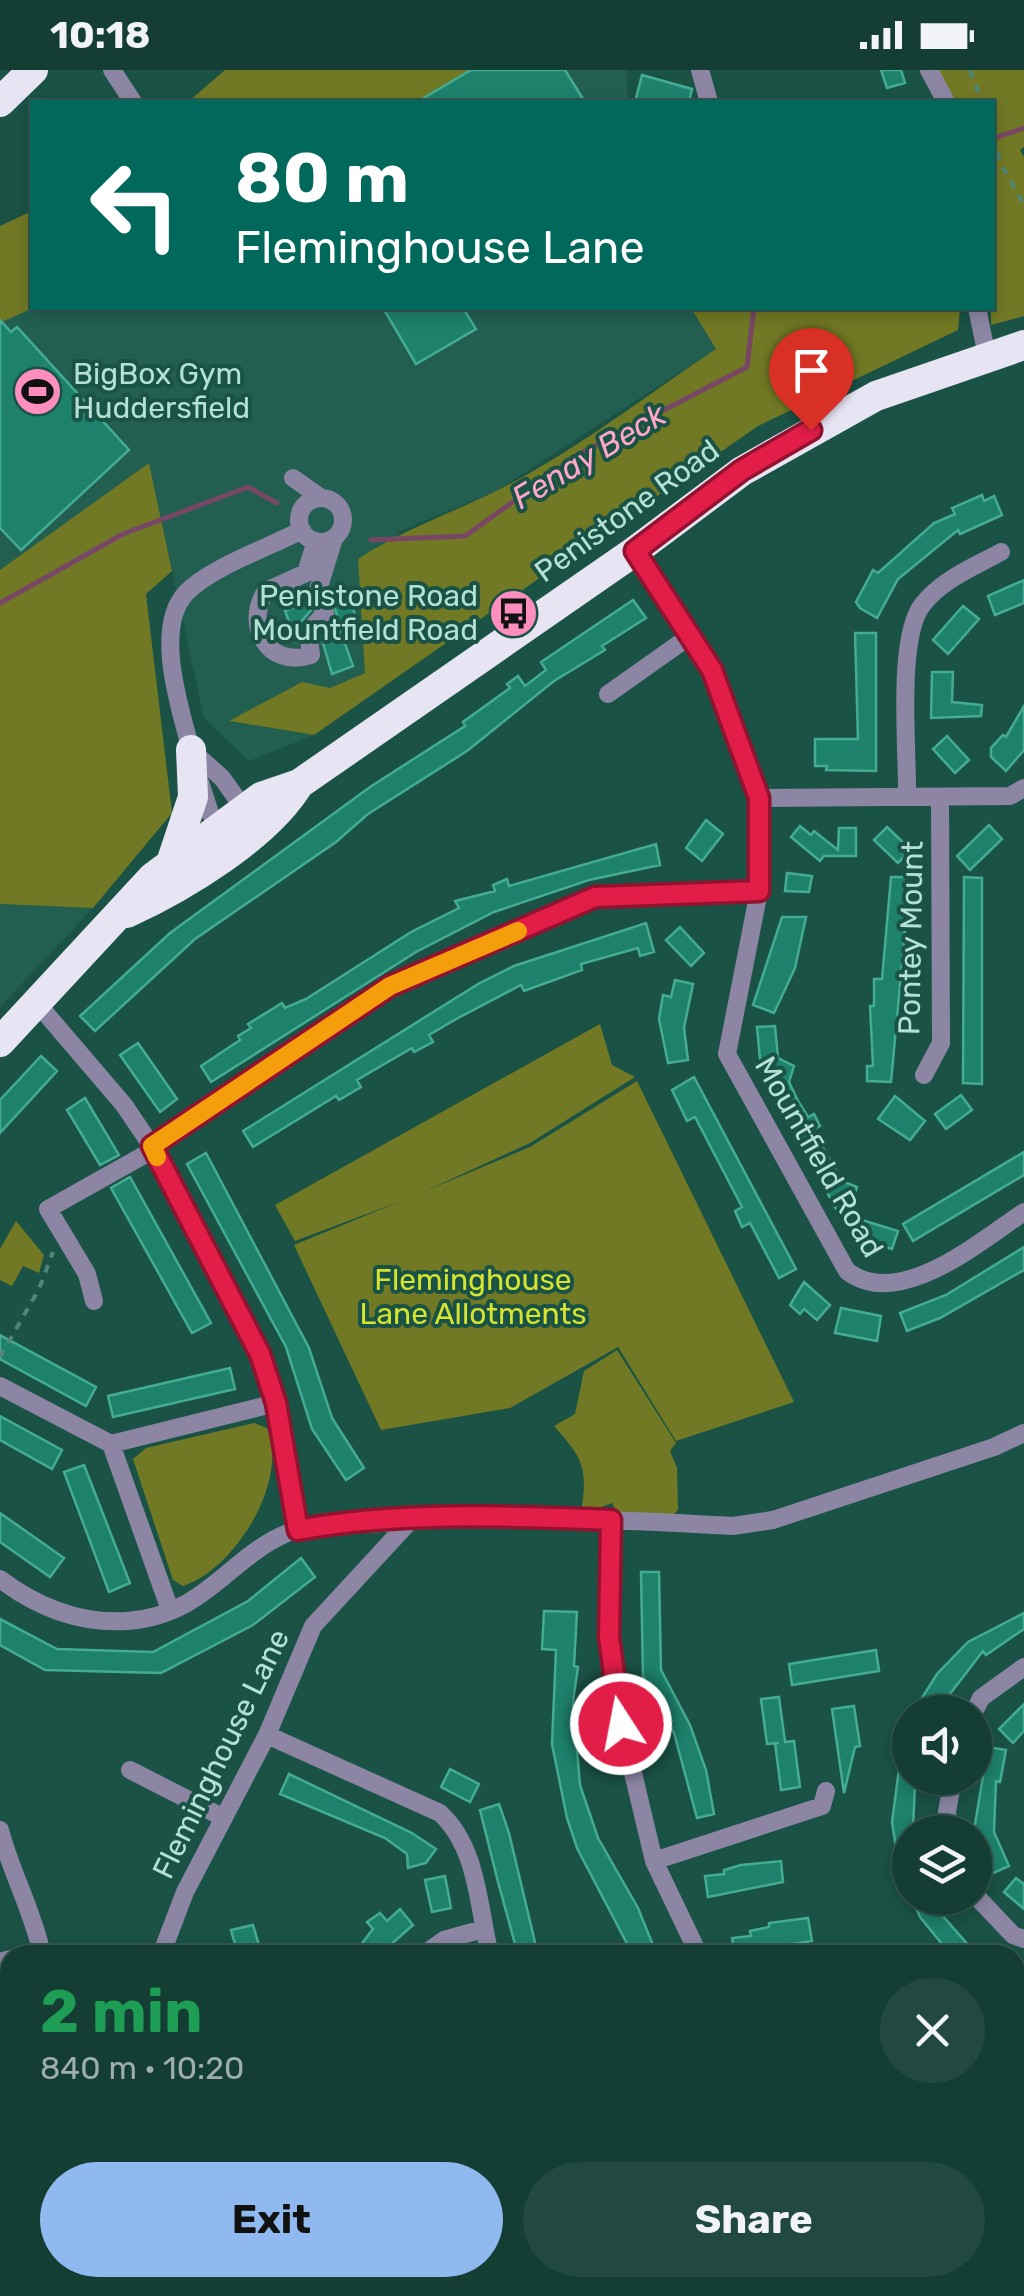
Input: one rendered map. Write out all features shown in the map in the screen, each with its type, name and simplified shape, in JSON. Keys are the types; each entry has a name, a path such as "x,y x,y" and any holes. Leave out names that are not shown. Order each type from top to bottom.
{"highway":[{"path":"0,102 33,70"},
{"name":"Penistone Road","path":"0,1042 171,862 239,828 281,814 299,784 635,551 742,470 876,396 1024,345"},
{"path":"171,862 193,797 191,750"},
{"name":"Penistone Road","path":"120,917 166,895 239,828"}],"street":[{"path":"112,70 132,100"},
{"path":"700,70 708,100"},
{"path":"929,70 945,100"},
{"path":"977,310 987,356"},
{"path":"239,828 205,801 172,658 176,606 188,590 207,578 317,537 342,529 343,516 332,500 312,501 299,518 317,537 317,593 324,613 308,632 310,655 288,660 275,655 262,635 258,610 266,591 306,573 317,537"},
{"name":"Mountfield Road","path":"635,551 712,670 759,798 759,891 727,1054 846,1272 862,1283 886,1285 922,1275 1024,1212"},
{"path":"907,796 909,642 920,606 946,582 1001,552"},
{"path":"608,694 690,636"},
{"path":"191,750 222,778 239,828"},
{"path":"759,798 1010,796 1024,788"},
{"name":"Pontey Mount","path":"924,1075 941,1043 940,797"},
{"path":"94,1301 87,1274 48,1209 152,1148 390,986 595,897 759,891"},
{"path":"36,1002 124,1105 152,1148 260,1354 276,1403 298,1530"},
{"path":"0,1386 110,1444 276,1403"},
{"path":"0,1579 24,1597 58,1612 93,1620 124,1621 199,1599 250,1556 298,1530 480,1516 734,1526 773,1520 1024,1433"},
{"path":"110,1444 170,1610"},
{"name":"Fleminghouse Lane","path":"165,1945 185,1892 267,1735 313,1626 411,1520"},
{"path":"611,1520 609,1637 613,1688 654,1861 694,1945"},
{"path":"985,1695 1024,1667"},
{"path":"267,1735 440,1813 458,1830 488,1945"},
{"path":"130,1770 224,1818"},
{"path":"654,1861 822,1806 826,1791"},
{"path":"0,1830 8,1859 28,1896 41,1945"},
{"path":"992,1913 1013,1935 1024,1939"},
{"path":"437,1945 484,1929"}],"path":[{"path":"970,70 980,100"},
{"path":"995,145 1024,205"},
{"path":"0,1357 39,1289 56,1246 65,1237"}],"shaded area":[{"path":"471,70 626,70 628,100 420,100"},
{"path":"30,309 692,310 716,349 496,491 398,532 365,673 330,688 302,682 231,722 314,735 249,761 204,718 149,464 0,570 0,323"},
{"path":"0,904 93,908 0,1007"}],"green space":[{"path":"225,70 471,70 420,100 190,100"},
{"path":"934,70 1024,70 1024,147 1020,150 1024,157 1024,316 991,325 991,310 995,310 995,100 951,100"},
{"path":"30,212 30,309 0,323 0,226"},
{"path":"692,310 960,310 958,330 758,426 314,735 229,721 302,682 330,688 365,673 358,559 553,460 716,349"},
{"path":"149,463 172,571 146,594 172,813 93,908 0,904 0,570"},
{"name":"Fleminghouse Lane Allotments","path":"600,1024 612,1065 635,1077 530,1143 423,1192 530,1147 637,1081 794,1402 676,1441 618,1347 510,1408 381,1430 294,1245 401,1201 295,1241 275,1205"},
{"path":"16,1221 44,1255 39,1273 23,1266 12,1286 0,1280 0,1249"},
{"path":"617,1350 676,1443 670,1451 677,1468 678,1510 669,1520 617,1512 612,1503 590,1511 582,1506 583,1470 554,1426 575,1414 584,1371"},
{"path":"254,1423 267,1428 272,1449 264,1497 253,1521 221,1562 183,1586 173,1580 133,1459 146,1448"}],"building":[{"path":"471,70 565,70 584,100 420,100"},
{"path":"881,70 901,70 905,83 887,88"},
{"path":"642,75 692,89 689,100 636,100"},
{"path":"384,310 464,310 476,329 416,364"},
{"name":"BigBox Gym Huddersfield","path":"0,320 11,332 17,327 129,450 21,550 0,528"},
{"path":"982,495 984,501 994,496 1002,515 960,534 958,530 898,579 877,618 860,608 856,602 873,570 878,573 934,523 955,514 952,508"},
{"path":"1024,580 1024,603 995,615 988,596"},
{"path":"345,588 358,622 340,630 353,666 332,674 321,636 337,616 331,593"},
{"path":"633,600 646,618 602,646 605,650 554,681 467,751 368,814 336,842 195,939 95,1031 80,1016 170,933 370,787 465,726 463,722 510,688 507,684 518,676 525,686 546,670 541,662"},
{"path":"307,602 311,610 296,628 297,643 285,611"},
{"path":"963,606 979,619 948,654 933,640"},
{"path":"855,633 876,633 876,771 826,770 827,766 815,766 815,739 858,739"},
{"path":"932,672 953,672 952,702 982,705 981,716 931,718"},
{"path":"1024,706 1024,750 1006,771 991,757 991,748 1003,735 1006,737"},
{"path":"947,736 969,760 955,773 933,749"},
{"path":"706,820 723,834 702,861 686,848"},
{"path":"989,825 1002,839 970,870 957,856"},
{"path":"800,826 811,835 814,831 838,850 839,828 856,828 856,856 824,856 820,861 791,837"},
{"path":"887,827 911,850 898,863 874,840"},
{"path":"656,844 660,865 589,880 494,912 416,952 211,1082 201,1066 240,1040 238,1036 251,1028 248,1024 282,1003 285,1008 306,999 411,932 459,908 455,901 495,891 493,885 507,879 509,886"},
{"path":"787,873 812,876 809,892 785,891"},
{"path":"891,877 910,877 891,1082 867,1081 867,1066 873,1066 870,1006 874,1006 874,979 882,979"},
{"path":"964,877 982,878 982,1084 963,1083"},
{"path":"782,917 806,917 795,968 774,1013 753,1005"},
{"path":"646,923 654,952 640,956 638,948 581,964 582,970 524,991 521,985 429,1035 433,1042 414,1052 412,1048 357,1080 361,1087 339,1100 336,1096 253,1147 243,1131 478,984 514,966"},
{"path":"680,927 704,953 691,966 666,940"},
{"path":"675,980 693,984 684,1028 688,1060 668,1063 659,1019 663,995 671,997"},
{"path":"775,1026 778,1058 794,1066 789,1082 798,1101 808,1117 814,1114 820,1126 813,1130 842,1181 857,1187 853,1201 859,1213 843,1222 761,1070 757,1027"},
{"path":"138,1043 177,1099 160,1112 120,1055"},
{"path":"41,1056 57,1071 0,1133 0,1100"},
{"path":"694,1077 796,1269 779,1278 750,1223 742,1227 735,1211 742,1207 695,1117 687,1121 672,1090"},
{"path":"961,1095 972,1110 946,1129 935,1114"},
{"path":"895,1096 925,1121 910,1140 878,1119"},
{"path":"85,1098 119,1155 100,1165 67,1110"},
{"path":"1024,1152 1024,1175 913,1241 903,1224"},
{"path":"206,1153 309,1348 332,1418 364,1468 346,1480 312,1429 286,1347 187,1164"},
{"path":"130,1177 211,1323 192,1333 111,1188"},
{"path":"862,1220 898,1231 892,1249 856,1239"},
{"path":"1024,1247 1024,1270 940,1318 907,1331 900,1313 946,1295"},
{"path":"804,1282 830,1305 817,1320 804,1309 800,1314 790,1305"},
{"path":"841,1308 881,1316 877,1341 835,1333"},
{"path":"0,1335 96,1387 86,1406 0,1359"},
{"path":"230,1368 235,1389 113,1417 108,1396"},
{"path":"0,1416 62,1450 52,1469 0,1440"},
{"path":"84,1465 130,1583 109,1592 64,1472"},
{"path":"0,1513 64,1558 50,1577 0,1542"},
{"path":"301,1558 315,1577 253,1625 161,1673 45,1670 0,1645 0,1619 57,1649 153,1652 248,1601"},
{"path":"641,1572 659,1572 661,1670 690,1725 706,1770 714,1814 697,1818 674,1733 643,1676"},
{"path":"544,1611 577,1612 574,1666 578,1667 573,1702 580,1785 598,1838 638,1908 653,1945 628,1945 577,1848 552,1744 556,1650 542,1649"},
{"path":"1024,1613 1024,1629 986,1655 983,1651 949,1695 924,1695 937,1674 968,1642"},
{"path":"876,1650 879,1671 792,1685 789,1664"},
{"path":"779,1697 785,1742 794,1741 800,1787 781,1790 775,1743 767,1744 761,1699"},
{"path":"1024,1704 1024,1731 1013,1743 999,1729"},
{"path":"854,1706 860,1746 855,1747 844,1793 832,1709"},
{"path":"992,1748 1006,1750 1000,1782 996,1781 994,1832 1009,1866 992,1874 992,1815 977,1815 980,1795 992,1795"},
{"path":"450,1769 479,1784 470,1802 441,1787"},
{"path":"289,1774 412,1833 436,1849 426,1863 408,1868 407,1854 385,1838 280,1794"},
{"path":"896,1795 915,1795 914,1815 893,1815"},
{"path":"499,1804 536,1945 515,1945 480,1810"},
{"path":"781,1861 783,1882 708,1897 705,1876 724,1874 724,1870 741,1865"},
{"path":"445,1876 451,1908 432,1912 425,1880"},
{"path":"1016,1878 1024,1884 1024,1909 1004,1892"},
{"path":"400,1909 413,1925 390,1945 361,1945 373,1929 367,1922 380,1913 387,1921"},
{"path":"919,1915 942,1915 968,1945 943,1945"},
{"path":"808,1918 812,1941 733,1945 732,1938 751,1936 750,1931 769,1927 769,1923"},
{"path":"253,1925 259,1945 235,1945 231,1930"}],"waterway":[{"name":"Fenay Beck","path":"995,138 1024,128"},
{"name":"Fenay Beck","path":"371,540 465,536 583,452 747,367 754,310"},
{"name":"Fenay Beck","path":"0,603 123,534 248,487 277,503"}],"slow traffic":[{"path":"157,1157 152,1146 390,986 518,931"}],"place":[{"name":"BigBox Gym Huddersfield","path":"38,391"},
{"name":"Penistone Road Mountfield Road","path":"513,613"}],"route":[{"path":"621,1724 613,1688 609,1637 611,1520 480,1516 330,1524 298,1530 276,1403 260,1354 152,1146 390,986 595,897 759,891 759,798 712,670 635,551 742,470 811,430"}]}
